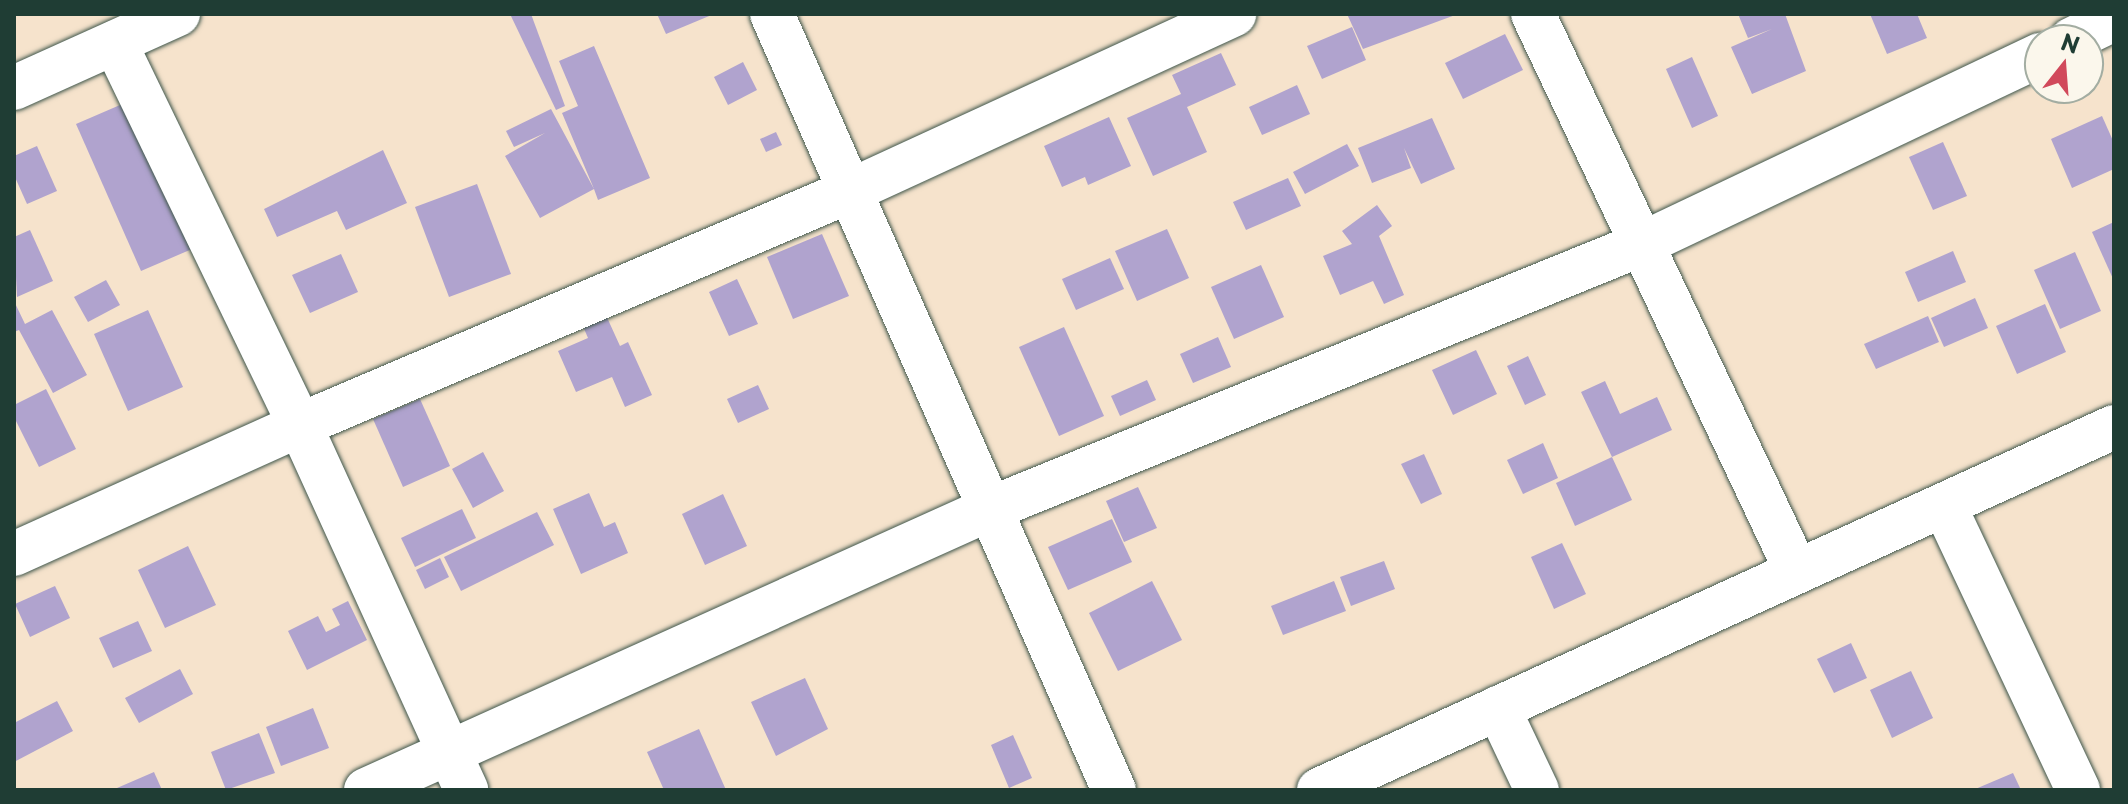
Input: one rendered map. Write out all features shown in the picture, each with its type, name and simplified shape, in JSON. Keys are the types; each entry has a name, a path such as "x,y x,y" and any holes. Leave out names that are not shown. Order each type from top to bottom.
{"street":[{"path":"14,88 178,14"},
{"path":"772,14 987,510 1114,790"},
{"path":"14,554 300,425 850,191 1234,14"},
{"path":"1533,14 1797,572"},
{"path":"115,43 300,425 466,790"},
{"path":"366,790 446,751 987,510 1642,244 2024,63"},
{"path":"1319,790 2114,427"},
{"path":"1944,505 2078,790"},
{"path":"1498,708 1537,790"}],"building":[{"path":"510,14 531,14 565,106 556,110"},
{"path":"657,14 714,14 666,34"},
{"path":"1347,14 1458,14 1363,49"},
{"path":"1738,14 1785,14 1806,71 1752,94 1731,47 1772,29 1748,38"},
{"path":"1870,14 1917,14 1927,38 1887,54"},
{"path":"1352,27 1366,60 1322,79 1307,46"},
{"path":"1505,34 1523,70 1463,99 1445,63"},
{"path":"594,46 650,178 598,200 562,113 578,106 559,61"},
{"path":"1221,53 1236,85 1187,107 1207,152 1153,176 1127,118 1181,94 1172,75"},
{"path":"1692,57 1718,116 1692,128 1666,69"},
{"path":"743,62 757,90 728,105 714,77"},
{"path":"1297,85 1310,114 1262,135 1249,107"},
{"path":"127,102 192,249 141,271 76,124"},
{"path":"551,109 594,189 540,218 505,156 545,133 514,147 506,131"},
{"path":"2102,116 2114,143 2114,169 2072,188 2051,139"},
{"path":"1109,117 1131,166 1088,185 1085,177 1062,187 1044,146"},
{"path":"1432,118 1455,169 1421,184 1404,148 1411,168 1372,183 1358,148"},
{"path":"776,132 782,145 766,152 760,139"},
{"path":"1943,142 1967,196 1933,210 1909,157"},
{"path":"1347,144 1359,166 1305,194 1293,172"},
{"path":"37,146 57,191 27,204 14,175 14,156"},
{"path":"383,150 407,203 346,230 337,211 277,237 264,209"},
{"path":"1288,178 1301,206 1246,230 1233,202"},
{"path":"477,184 511,274 449,297 415,207"},
{"path":"1377,205 1392,226 1379,236 1404,295 1384,304 1373,281 1340,295 1323,256 1352,244 1342,231"},
{"path":"2114,222 2114,281 2092,232"},
{"path":"1167,229 1189,278 1137,301 1115,251"},
{"path":"30,230 53,281 17,297 14,237"},
{"path":"822,234 849,296 793,319 767,257"},
{"path":"1953,251 1966,282 1918,302 1905,272"},
{"path":"2075,252 2101,311 2060,329 2034,270"},
{"path":"341,254 358,292 310,313 292,275"},
{"path":"1110,258 1124,289 1076,310 1062,279"},
{"path":"1261,265 1284,317 1234,339 1211,287"},
{"path":"737,279 758,324 729,336 709,292"},
{"path":"106,280 120,305 88,322 74,297"},
{"path":"1975,298 1988,328 1944,347 1931,318"},
{"path":"14,301 25,324 52,310 87,375 53,393 19,330 14,332"},
{"path":"2045,304 2066,352 2017,374 1996,326"},
{"path":"148,310 183,387 128,411 94,334"},
{"path":"605,313 620,346 628,342 652,395 625,407 612,377 576,392 558,351 588,338 582,324"},
{"path":"1928,316 1939,342 1876,369 1864,344"},
{"path":"1064,327 1104,416 1059,436 1019,347"},
{"path":"1218,337 1231,367 1193,383 1180,354"},
{"path":"1476,350 1497,394 1453,415 1432,370"},
{"path":"1528,356 1546,395 1525,405 1507,366"},
{"path":"1147,380 1156,400 1120,416 1111,396"},
{"path":"1605,381 1620,414 1657,397 1672,430 1612,457 1581,392"},
{"path":"758,385 769,409 738,423 727,399"},
{"path":"46,389 76,449 39,467 14,417 14,405"},
{"path":"420,399 450,466 403,487 373,419"},
{"path":"1543,443 1558,478 1523,494 1507,460"},
{"path":"483,452 504,491 473,508 452,469"},
{"path":"1424,454 1442,494 1421,504 1401,464"},
{"path":"1612,457 1632,500 1575,526 1556,483"},
{"path":"1138,487 1157,528 1124,542 1106,501"},
{"path":"589,493 604,527 615,522 628,553 581,574 553,509"},
{"path":"723,494 747,546 705,565 682,514"},
{"path":"462,509 476,538 415,567 401,538"},
{"path":"537,512 554,545 461,591 444,557"},
{"path":"1112,519 1132,562 1068,590 1048,547"},
{"path":"1562,543 1586,594 1554,609 1531,557"},
{"path":"188,546 216,605 165,628 138,570"},
{"path":"440,558 449,577 425,589 416,570"},
{"path":"1384,561 1395,589 1351,606 1340,577"},
{"path":"1152,581 1182,640 1118,671 1089,613"},
{"path":"1334,581 1346,611 1283,635 1271,606"},
{"path":"55,586 70,618 30,637 15,604"},
{"path":"348,601 367,640 307,670 288,631 318,616 326,632 340,625 332,609"},
{"path":"138,621 152,651 113,668 99,638"},
{"path":"1851,643 1867,678 1834,693 1817,659"},
{"path":"180,669 193,694 139,723 125,698"},
{"path":"1911,671 1933,718 1892,738 1870,690"},
{"path":"805,678 828,729 776,756 751,702"},
{"path":"57,701 73,731 14,762 14,723"},
{"path":"313,708 329,748 281,766 266,727"},
{"path":"699,729 726,790 664,790 647,752"},
{"path":"259,733 275,773 226,790 211,752"},
{"path":"1013,735 1032,778 1009,788 991,745"},
{"path":"154,772 162,790 117,788"},
{"path":"2013,773 2021,790 1973,790 1980,787"}]}
